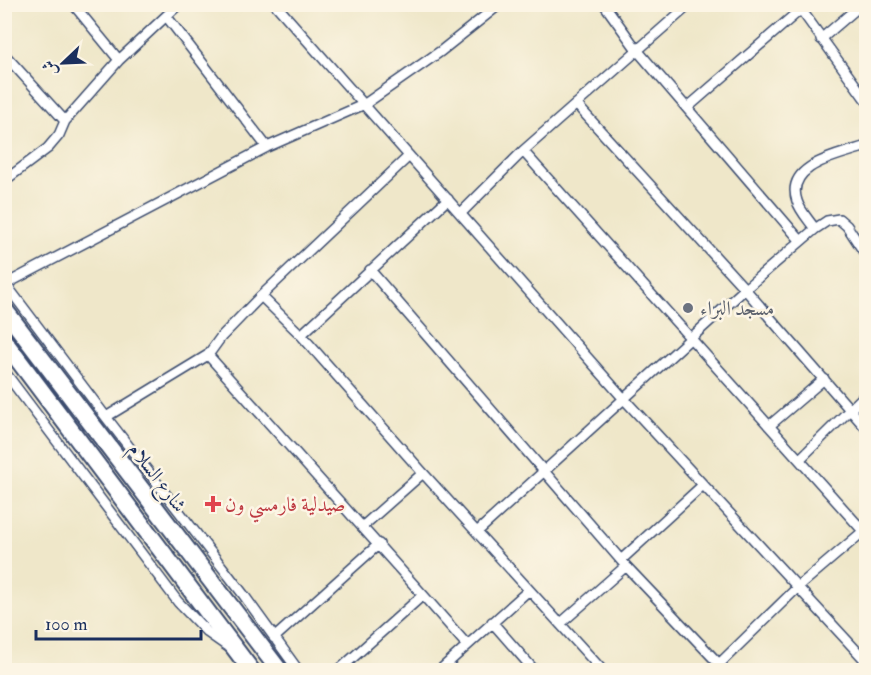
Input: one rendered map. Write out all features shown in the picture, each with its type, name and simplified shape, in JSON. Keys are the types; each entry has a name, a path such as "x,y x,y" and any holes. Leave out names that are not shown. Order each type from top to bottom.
{"highway":[{"name":"شارع السلام","path":"4,309 279,670"},
{"path":"4,341 250,670"}],"street":[{"path":"73,4 119,60"},
{"path":"298,670 243,594 5,283 267,147 365,104 441,51 500,4"},
{"path":"604,4 637,50 800,240"},
{"path":"461,213 523,151 690,4"},
{"path":"821,39 862,4"},
{"path":"4,181 48,148 59,135 64,121 119,60 168,17 177,5"},
{"path":"281,6 408,157 461,213 624,399 867,661"},
{"path":"687,108 798,7 867,100"},
{"path":"168,17 267,147"},
{"path":"4,54 64,121"},
{"path":"576,104 745,289 867,428"},
{"path":"815,229 797,201 795,188 800,176 820,160 867,146"},
{"path":"370,270 717,668 799,586 865,530 690,339 523,151"},
{"path":"106,417 208,355 221,337 261,296 408,157"},
{"path":"301,335 448,199"},
{"path":"477,532 745,289 815,229 827,221 838,219 847,226 867,255"},
{"path":"261,296 301,335 602,670"},
{"path":"208,355 467,645"},
{"path":"4,371 178,602 207,632 238,654"},
{"path":"769,426 824,379"},
{"path":"800,459 867,394"},
{"path":"362,527 423,473"},
{"path":"560,624 703,485"},
{"path":"274,638 379,544"},
{"path":"440,670 529,590"},
{"path":"339,670 423,595"},
{"path":"492,622 534,670"}],"place":[{"name":"مسجد البراء","path":"688,308"},
{"name":"صيدلية فارمسي ون","path":"213,504"}]}
